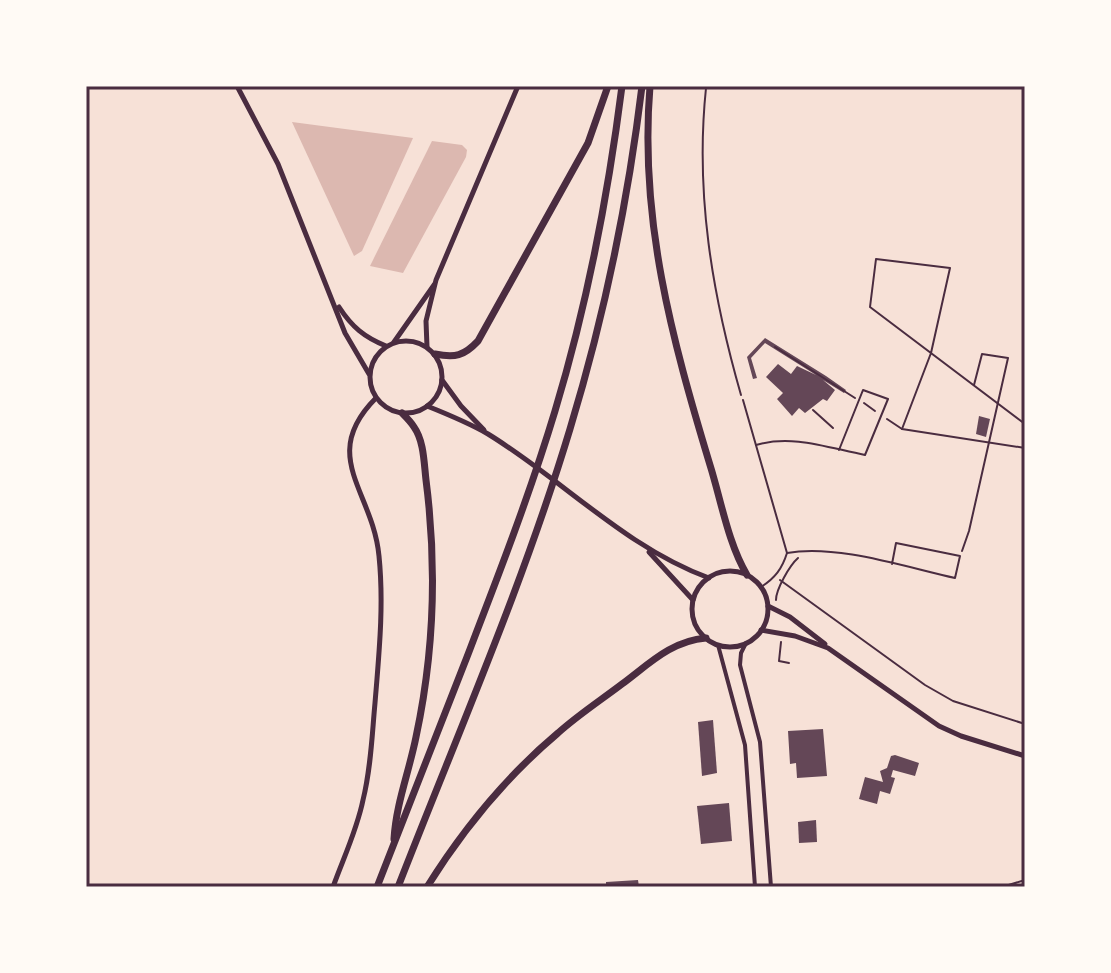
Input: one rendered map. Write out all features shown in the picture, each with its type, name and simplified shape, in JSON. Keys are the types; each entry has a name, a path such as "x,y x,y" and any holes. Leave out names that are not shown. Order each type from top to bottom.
{"highway":[{"path":"435,354 458,357 478,341 588,143 608,86"},
{"path":"377,887 511,542 556,408 593,261 622,86"},
{"path":"398,887 534,538 569,432 612,268 631,169 642,86"},
{"path":"650,86 650,190 664,300 727,523 747,575"},
{"path":"393,845 395,816 422,708 433,587 431,523 423,453 414,427 402,413"},
{"path":"427,887 489,802 557,733 666,651 685,640 706,638"}],"street":[{"path":"237,86 278,164 335,301 345,333 369,374 376,398 392,410 402,413 419,411 440,390 442,380 435,354 427,347 406,340 394,342 377,353 369,374"},
{"path":"427,347 426,321 436,280 518,86"},
{"path":"394,342 436,280"},
{"path":"335,301 350,324 366,338 386,346"},
{"path":"442,380 488,434 642,545 709,578"},
{"path":"333,887 363,802 370,764 379,654 379,552 370,515 349,462 349,448 354,423 376,398"},
{"path":"427,406 488,434"},
{"path":"642,545 693,601"},
{"path":"727,571 747,575 761,587 768,606 767,618 761,630 746,643 718,645 706,638 694,621 693,601 709,578 727,571"},
{"path":"768,606 790,617 828,648 939,726 1025,756"},
{"path":"761,630 795,636 828,648"},
{"path":"746,643 740,665 760,742 771,887"},
{"path":"718,645 745,745 755,887"}],"lane":[{"path":"756,445 780,439 865,455 888,399 863,390 839,450"},
{"path":"743,400 787,553 775,577 761,587"},
{"path":"787,553 812,549 833,551 955,578 960,556 896,543 892,564"}],"path":[{"path":"706,88 701,139 709,256 725,341 743,400"},
{"path":"902,429 931,353 950,268 876,259 870,307 931,353 998,403 1025,424"},
{"path":"775,347 902,429 1025,448"},
{"path":"960,556 969,531 1008,358 982,354 974,385"},
{"path":"813,410 833,428"},
{"path":"778,606 776,593 791,564 799,557"},
{"path":"775,577 925,685 953,701 1025,724"},
{"path":"782,640 779,661 789,663"},
{"path":"1002,887 1025,880"}],"shaded area":[{"path":"292,122 413,138 362,251 354,256"},
{"path":"432,141 462,145 467,150 466,157 403,273 370,266"}],"building":[{"path":"765,338 826,376 846,390 844,393 823,380 835,390 827,401 823,399 805,413 799,408 792,416 777,399 783,393 766,377 778,364 791,374 797,366 816,375 765,343 751,358 757,378 753,379 747,357"},
{"path":"979,416 990,419 986,437 976,434"},
{"path":"713,720 717,773 702,776 698,722"},
{"path":"823,729 827,776 797,778 796,763 790,764 788,731"},
{"path":"891,756 919,763 915,776 893,770 891,777 895,778 890,794 880,791 877,804 859,799 865,777 883,782 880,771 887,768"},
{"path":"729,803 732,841 701,844 697,806"},
{"path":"816,820 817,842 799,843 798,822"},
{"path":"638,880 639,887 606,887 606,882"}]}
